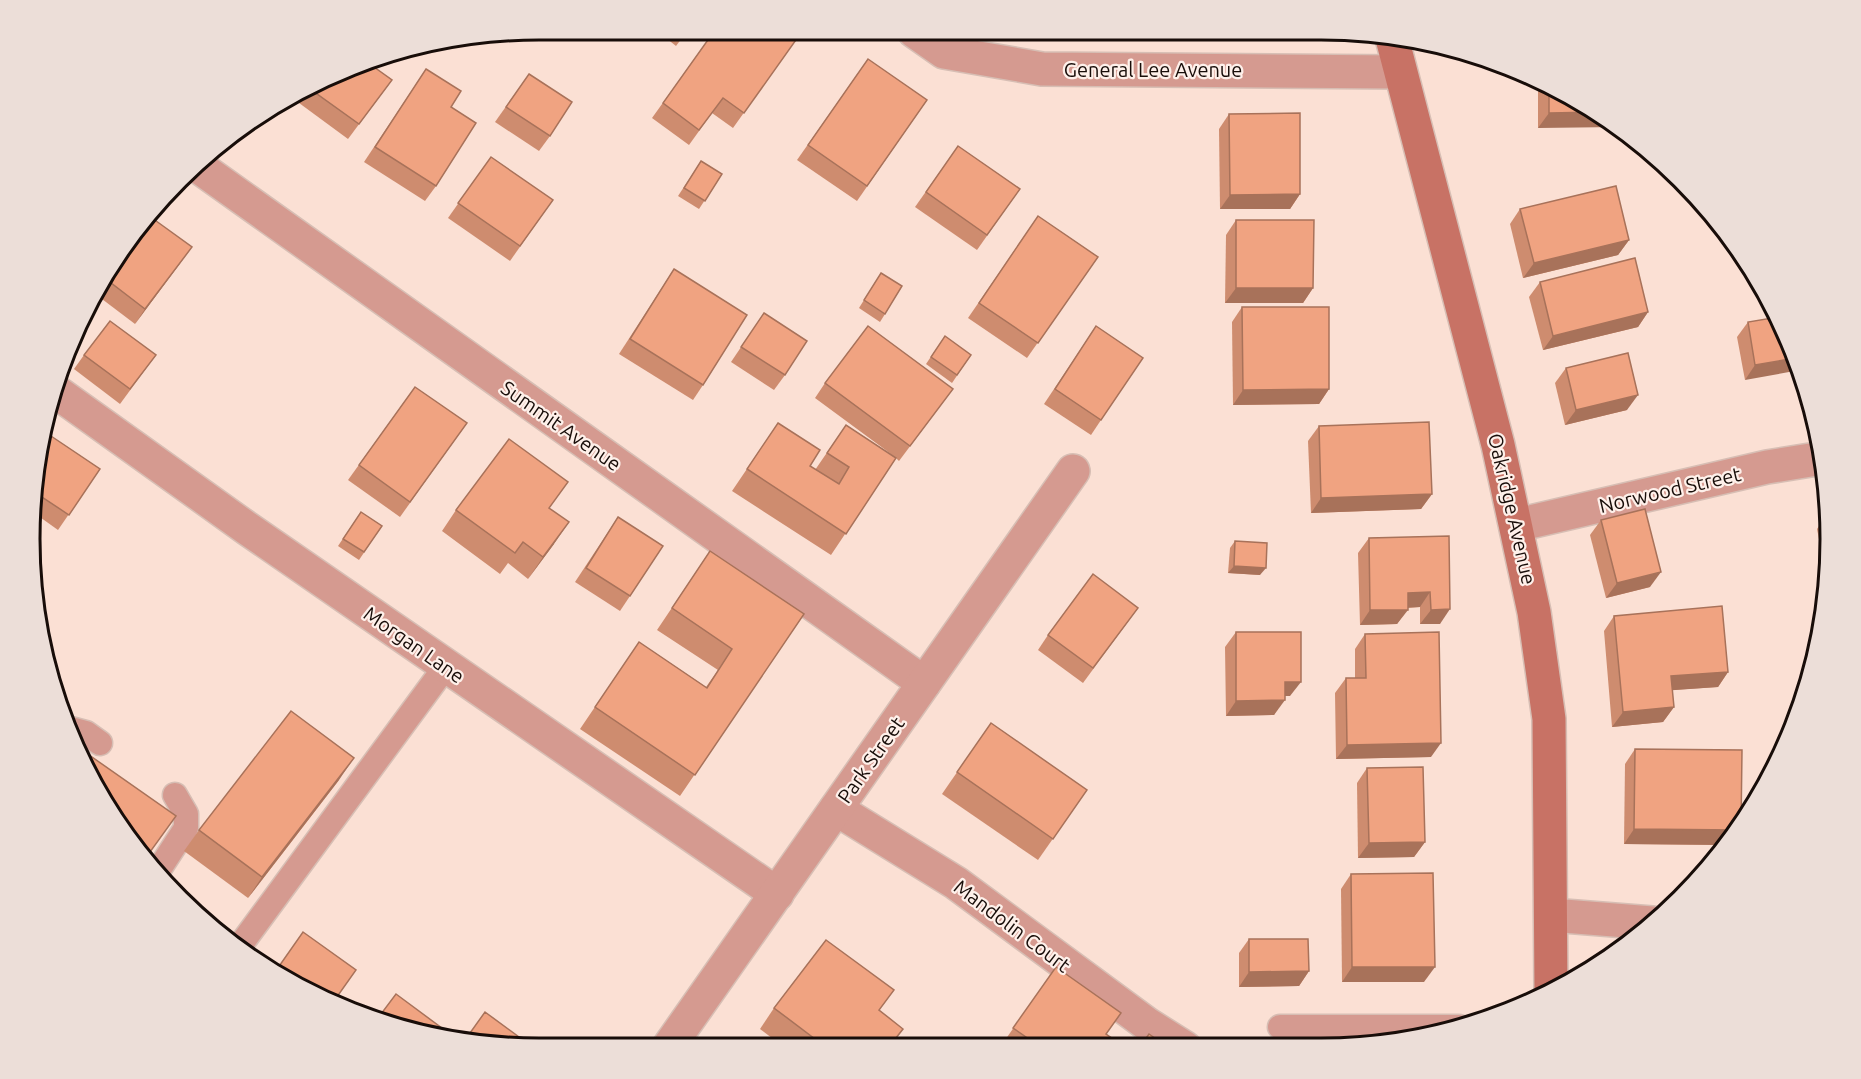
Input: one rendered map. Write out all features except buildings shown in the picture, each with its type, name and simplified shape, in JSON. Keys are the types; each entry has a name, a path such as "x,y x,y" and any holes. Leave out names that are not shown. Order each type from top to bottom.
{"street":[{"name":"General Lee Avenue","path":"928,40 944,51 1042,69 1400,72"},
{"name":"Oakridge Avenue","path":"1394,46 1495,434 1517,525 1534,612 1549,719 1551,982"},
{"name":"Summit Avenue","path":"204,170 924,683"},
{"name":"Morgan Lane","path":"62,396 248,529 777,894"},
{"name":"Norwood Street","path":"1517,525 1767,467 1814,459"},
{"name":"Park Street","path":"675,1038 1073,471"},
{"name":"Mandolin Court","path":"836,809 956,883 1138,1018 1169,1038"},
{"path":"1551,915 1642,922"}],"lane":[{"path":"243,940 446,666"},
{"path":"78,731 86,733 100,743"},
{"path":"162,867 186,828 186,814 175,795"},
{"path":"1280,1027 1427,1027"}]}
